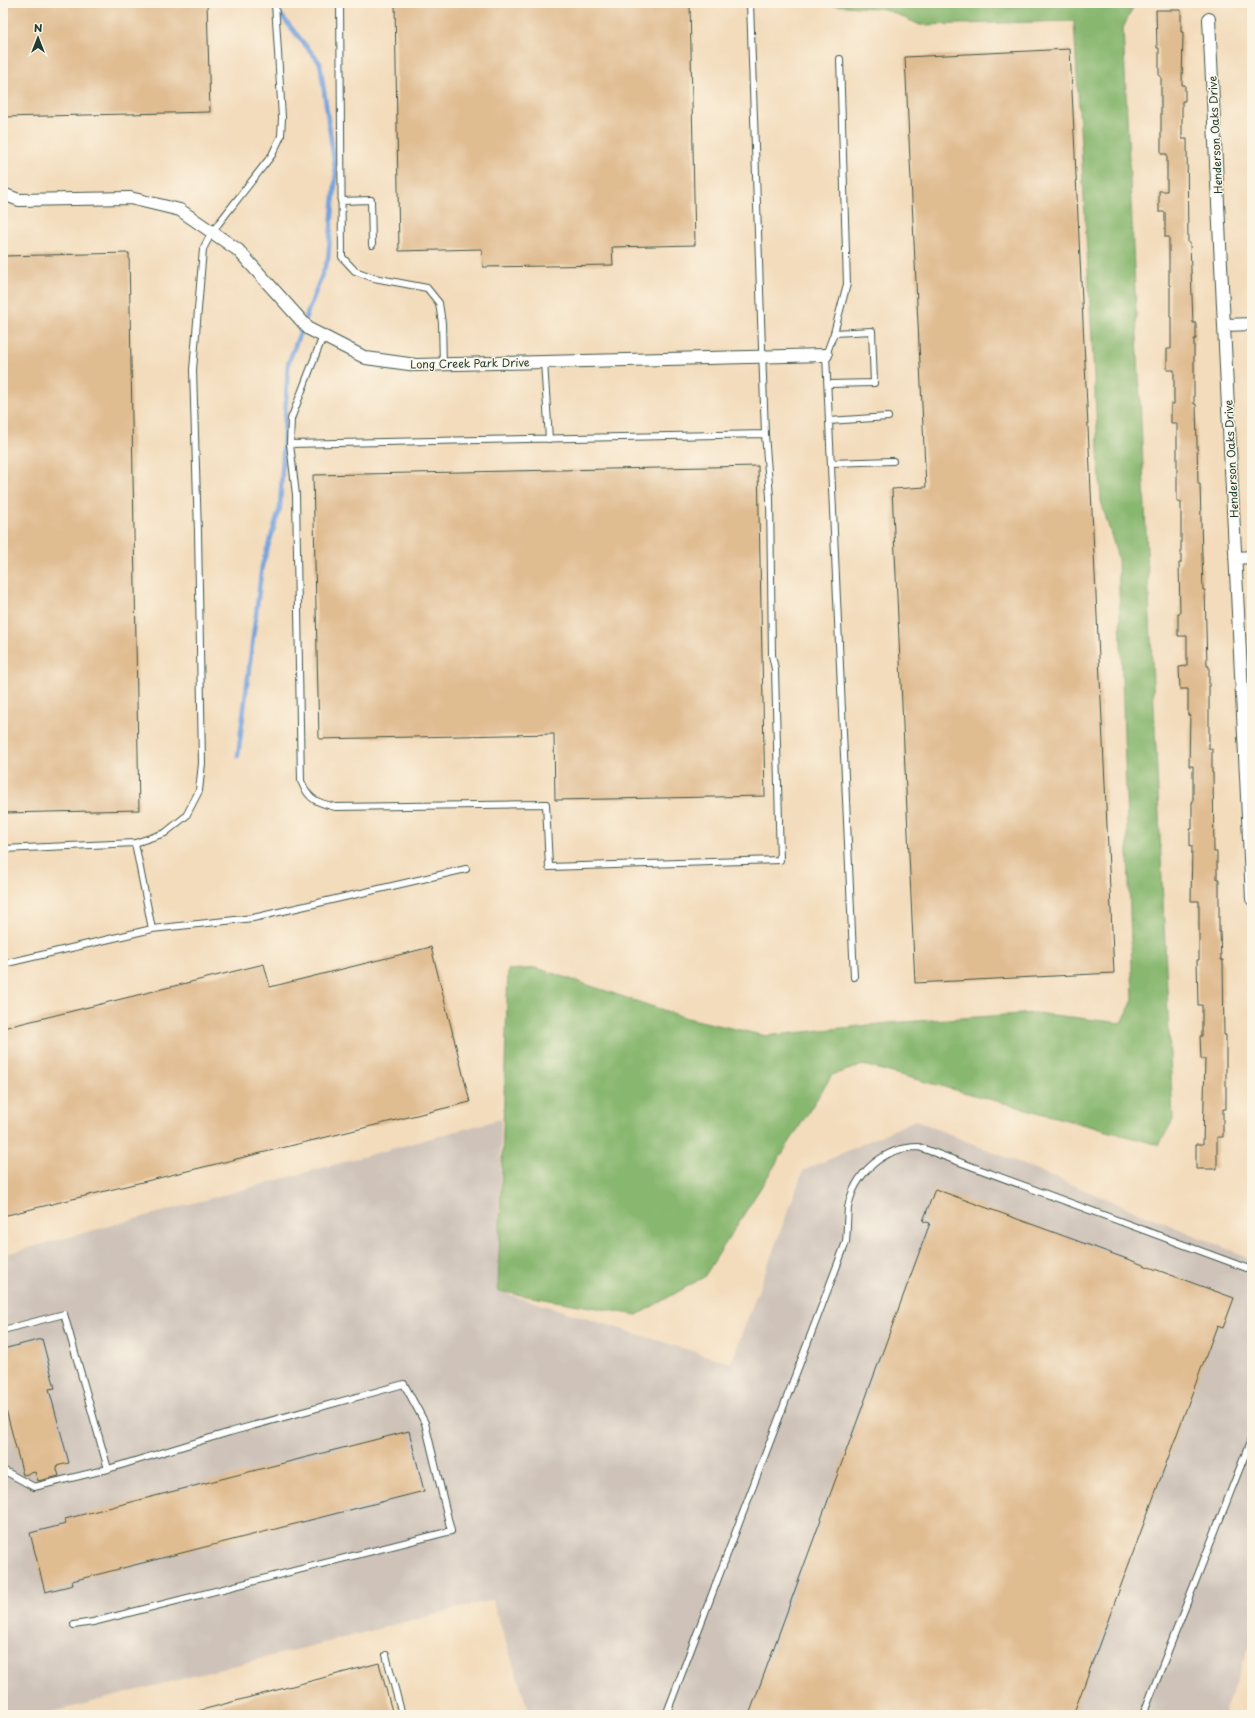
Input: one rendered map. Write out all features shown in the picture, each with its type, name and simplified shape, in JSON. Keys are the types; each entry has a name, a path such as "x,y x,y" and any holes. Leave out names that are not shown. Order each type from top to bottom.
{"street":[{"name":"Henderson Oaks Drive","path":"1209,19 1252,899"},
{"name":"Long Creek Park Drive","path":"3,194 19,200 130,198 180,210 238,250 309,329 366,358 416,366 826,355"},
{"path":"1225,326 1252,324"},
{"path":"1235,558 1252,557"}],"lane":[{"path":"3,849 135,843 165,834 186,816 200,791 202,763 193,370 203,249 212,232 272,155 281,136 282,118 275,3"},
{"path":"340,3 342,257 355,271 374,278 427,288 439,303 442,323 443,365"},
{"path":"323,336 291,419 290,444 296,495 301,781 306,793 317,802 335,807 546,804 549,867 780,860 775,669 772,656 770,497 765,434 750,3"},
{"path":"840,59 847,284 834,333 826,355 854,977"},
{"path":"341,201 371,200 372,245"},
{"path":"828,384 874,383 872,332 834,333"},
{"path":"544,362 549,439"},
{"path":"829,421 888,418"},
{"path":"290,444 765,434"},
{"path":"831,464 893,461"},
{"path":"135,843 152,929"},
{"path":"3,964 152,929 253,918 466,869"},
{"path":"666,1715 846,1242 848,1207 854,1187 866,1169 885,1154 905,1147 919,1147 1252,1270"},
{"path":"3,1330 64,1314 108,1469"},
{"path":"3,1470 34,1487 108,1469 230,1432 404,1384 425,1423 451,1530 93,1622 74,1625"},
{"path":"1143,1715 1252,1437"},
{"path":"386,1655 402,1715"}],"shaded area":[{"path":"501,1119 498,1291 731,1363 803,1171 915,1120 1252,1259 1252,1641 1223,1715 530,1715 492,1600 41,1715 3,1715 3,1255"}],"green space":[{"path":"806,3 1135,3 1123,28 1173,1120 1159,1145 863,1065 832,1075 704,1277 637,1315 498,1291 508,970 537,968 687,1018 766,1036 889,1023 1035,1013 1122,1023 1133,1000 1118,558 1101,501 1074,21 920,25 885,9"}],"building":[{"path":"3,3 207,3 210,112 3,117"},
{"path":"395,3 690,3 695,245 612,247 613,265 483,267 482,249 399,251"},
{"path":"1156,10 1181,10 1181,32 1183,32 1182,85 1185,85 1185,101 1182,101 1182,139 1187,139 1188,243 1190,243 1193,323 1196,323 1196,339 1194,339 1194,404 1196,404 1198,484 1200,484 1207,666 1209,666 1209,749 1212,749 1214,852 1217,852 1217,879 1219,879 1219,932 1221,960 1223,960 1224,1035 1226,1035 1226,1109 1223,1109 1223,1137 1217,1137 1217,1169 1196,1169 1196,1144 1203,1144 1205,1059 1201,1059 1200,1036 1202,1036 1202,1005 1198,1005 1197,960 1199,960 1199,901 1191,901 1192,846 1190,846 1190,829 1192,829 1193,766 1189,766 1190,715 1188,715 1188,689 1180,689 1179,667 1187,666 1187,636 1178,636 1178,614 1180,614 1179,563 1181,563 1181,502 1177,502 1177,423 1171,423 1171,404 1174,404 1174,370 1167,370 1167,349 1171,349 1169,237 1165,237 1165,212 1159,212 1159,191 1167,191 1167,154 1161,154 1161,76 1159,76 1159,48 1157,48"},
{"path":"1070,49 1114,973 915,983 892,489 926,487 905,57"},
{"path":"129,253 139,810 3,813 3,256"},
{"path":"758,466 765,796 555,800 554,734 319,739 313,475"},
{"path":"431,947 470,1102 3,1216 3,1028 264,964 270,987"},
{"path":"935,1189 1234,1298 1223,1328 1217,1326 1073,1715 749,1715 930,1223 923,1221"},
{"path":"42,1339 55,1388 49,1389 69,1463 56,1466 59,1476 38,1481 35,1472 23,1475 3,1398 3,1349"},
{"path":"409,1431 424,1491 72,1581 73,1585 45,1592 30,1533 66,1524 65,1519"},
{"path":"379,1663 393,1715 199,1715 198,1711"}],"waterway":[{"path":"238,756 262,566 280,508 288,364 328,259 336,174 320,63 271,3"}]}
